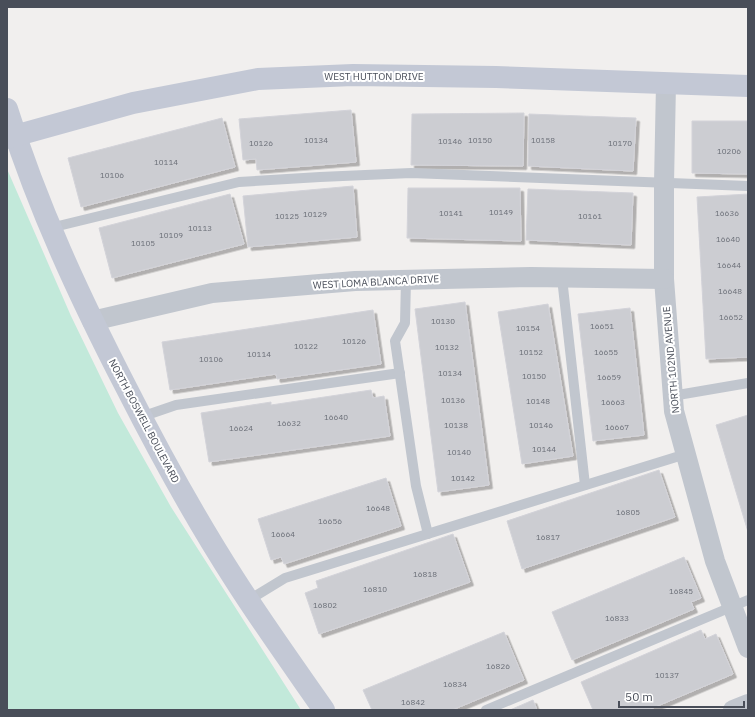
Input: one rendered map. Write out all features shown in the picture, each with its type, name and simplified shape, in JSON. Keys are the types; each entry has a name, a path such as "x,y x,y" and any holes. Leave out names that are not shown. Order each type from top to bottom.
{"street":[{"name":"WEST HUTTON DRIVE","path":"11,137 133,103 258,79 353,75 480,76 748,86"},
{"name":"NORTH 102ND AVENUE","path":"666,84 664,279 674,411 715,561 740,603 748,648"},
{"name":"NORTH BOSWELL BOULEVARD","path":"7,108 11,137 50,228 92,322 141,418 165,463 235,580 324,710"},
{"name":"WEST LOMA BLANCA DRIVE","path":"92,322 212,293 355,281 531,277 664,279"}],"lane":[{"path":"50,228 239,182 320,177 411,173 748,186"},
{"path":"562,278 585,485"},
{"path":"406,280 405,323 395,341 416,486 428,534"},
{"path":"141,418 176,405 400,373"},
{"path":"672,396 748,383"},
{"path":"248,600 285,578 686,454"},
{"path":"486,710 740,603"}],"green space":[{"path":"7,169 71,316 118,413 171,507 301,710 7,710"}],"building":[{"path":"351,110 356,162 257,170 256,159 243,160 239,119"},
{"path":"524,113 523,166 411,165 412,114"},
{"path":"529,114 636,118 633,171 528,166"},
{"path":"222,118 235,167 81,207 68,158"},
{"path":"692,121 748,121 748,174 692,173"},
{"path":"353,186 357,237 248,247 243,196"},
{"path":"408,188 520,188 521,241 407,238"},
{"path":"528,189 633,193 631,245 526,240"},
{"path":"230,194 244,244 112,278 99,228"},
{"path":"748,194 748,357 706,359 697,197"},
{"path":"465,302 489,485 438,492 415,309"},
{"path":"548,304 573,456 522,464 498,312"},
{"path":"630,308 644,435 593,441 578,314"},
{"path":"373,310 381,364 277,379 276,374 170,390 162,342"},
{"path":"371,390 373,398 384,396 390,436 209,462 201,413 271,402 271,405"},
{"path":"748,415 748,532 716,425"},
{"path":"659,470 675,517 522,569 507,521"},
{"path":"386,478 401,526 284,564 281,557 271,560 258,519"},
{"path":"453,534 470,582 319,634 305,593 318,588 316,581"},
{"path":"684,557 701,598 691,602 694,609 572,660 552,612"},
{"path":"701,630 705,639 716,634 733,674 648,710 593,710 581,682"},
{"path":"504,632 524,680 452,710 372,710 363,690"},
{"path":"533,700 537,710 510,710"}]}
